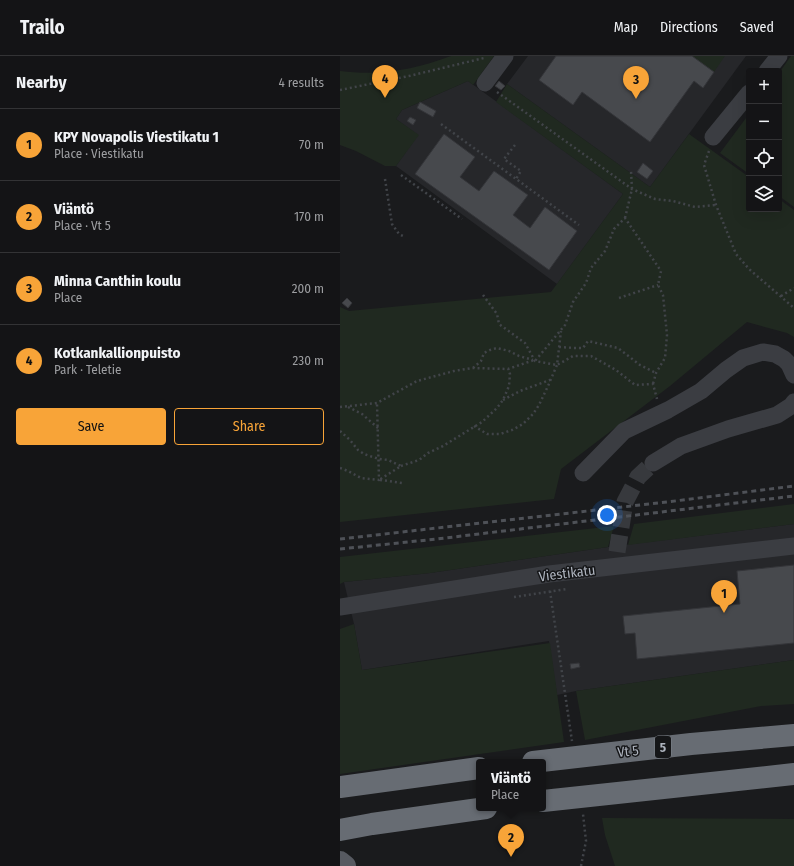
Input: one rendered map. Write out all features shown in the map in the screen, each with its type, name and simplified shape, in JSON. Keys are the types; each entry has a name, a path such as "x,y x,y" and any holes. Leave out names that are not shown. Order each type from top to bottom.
{"highway":[{"name":"Vt 5","path":"546,761 683,745 794,736"},
{"path":"344,786 476,768"},
{"path":"546,801 794,774"},
{"path":"340,830 476,809"}],"main road":[{"path":"340,862 345,866"}],"street":[{"path":"485,83 505,56"},
{"path":"769,68 779,56"},
{"path":"713,137 746,97"},
{"path":"583,473 624,431 668,410 701,391 743,358 763,352 775,354 789,364 794,374"},
{"path":"653,463 682,446 728,429 777,415 792,406 794,402"},
{"name":"Viestikatu","path":"340,607 550,574 619,559 794,546"}],"path":[{"path":"340,90 488,58"},
{"path":"485,83 632,189 655,199 673,201 695,207 716,205"},
{"path":"441,124 579,225"},
{"path":"713,137 704,164 716,205 736,254 750,269 794,308"},
{"path":"515,145 504,159 521,171 516,179"},
{"path":"340,407 377,403 417,381 454,371 472,368 508,369 534,360 565,325 573,302 586,283 591,268 605,251 614,230 625,218 632,189 631,171"},
{"path":"401,175 462,219"},
{"path":"385,179 392,224 399,234 405,237"},
{"path":"625,218 661,272 658,285 663,295 667,335 665,358 656,373 653,384 657,399"},
{"path":"619,298 658,285"},
{"path":"781,296 794,288"},
{"path":"483,295 497,314 499,324 525,343 534,360"},
{"path":"474,426 487,434 500,434 523,424 533,414 539,405 557,364 561,329"},
{"path":"559,347 583,348 588,341 618,348 640,365 656,373"},
{"path":"472,368 481,361 484,354 497,348 534,360 557,364 573,356 591,356 616,370 635,385 653,384"},
{"path":"379,480 401,466 419,460 428,453 443,446 482,422 503,400 509,386 510,374 508,369"},
{"path":"503,400 520,391 550,380"},
{"path":"377,403 379,480"},
{"path":"347,406 362,414 378,429"},
{"path":"340,430 358,450 364,454 379,460 388,460 401,466"},
{"path":"340,468 361,478 402,483"},
{"path":"550,574 550,591 573,744"},
{"path":"581,866 586,840 583,809"}],"shaded area":[{"path":"451,56 494,56 473,85 468,81 402,110 396,119 419,135 396,166 385,166 356,151 340,145 340,71 369,73 396,71 423,65"},
{"path":"528,56 746,56 650,187 507,84"},
{"path":"692,56 725,56 714,72"},
{"path":"791,56 794,56 794,207 782,198 782,69"},
{"path":"468,81 623,194 557,284 396,166 418,135 396,119 402,110"},
{"path":"507,84 650,187 689,134 746,175 746,212 782,212 782,201 794,210 794,337 787,333 747,322 670,386 561,469 554,499 340,522 340,307 349,311 551,292 623,194 496,102"},
{"path":"746,118 746,172 720,153"},
{"path":"794,504 794,524 628,545 634,524"},
{"path":"794,524 794,660 557,695 549,641 362,670 354,624 344,582 430,573 608,547"},
{"path":"614,526 608,547 430,573 344,582 340,584 340,557"},
{"path":"354,624 362,670 550,643 564,742 340,774 340,629"},
{"path":"794,660 794,704 761,706 585,740 576,691"},
{"path":"602,818 794,819 794,866 615,866 605,835"}],"building":[{"path":"556,56 692,56 714,72 703,88 694,81 650,142 582,92 573,105 539,80"},
{"path":"499,81 505,86 501,90 495,86"},
{"path":"420,102 436,111 433,117 417,108"},
{"path":"410,117 416,120 413,125 407,121"},
{"path":"444,134 475,157 460,177 479,191 494,171 528,195 513,215 530,228 545,207 577,231 549,270 415,174"},
{"path":"643,163 653,171 647,179 637,172"},
{"path":"347,298 352,303 348,308 342,303"},
{"path":"794,565 794,643 637,659 635,633 625,634 623,616 740,604 737,571"},
{"path":"579,663 580,667 571,669 570,664"}],"tunnel":[{"path":"617,552 625,502 638,477 653,463"}],"railway":[{"path":"340,539 794,486"},
{"path":"340,549 437,539 794,496"}],"place":[{"name":"Kotkankallionpuisto","path":"385,98"},
{"name":"Minna Canthin koulu","path":"636,99"},
{"name":"KPY Novapolis Viestikatu 1","path":"724,613"},
{"name":"Viäntö","path":"511,857"}]}
